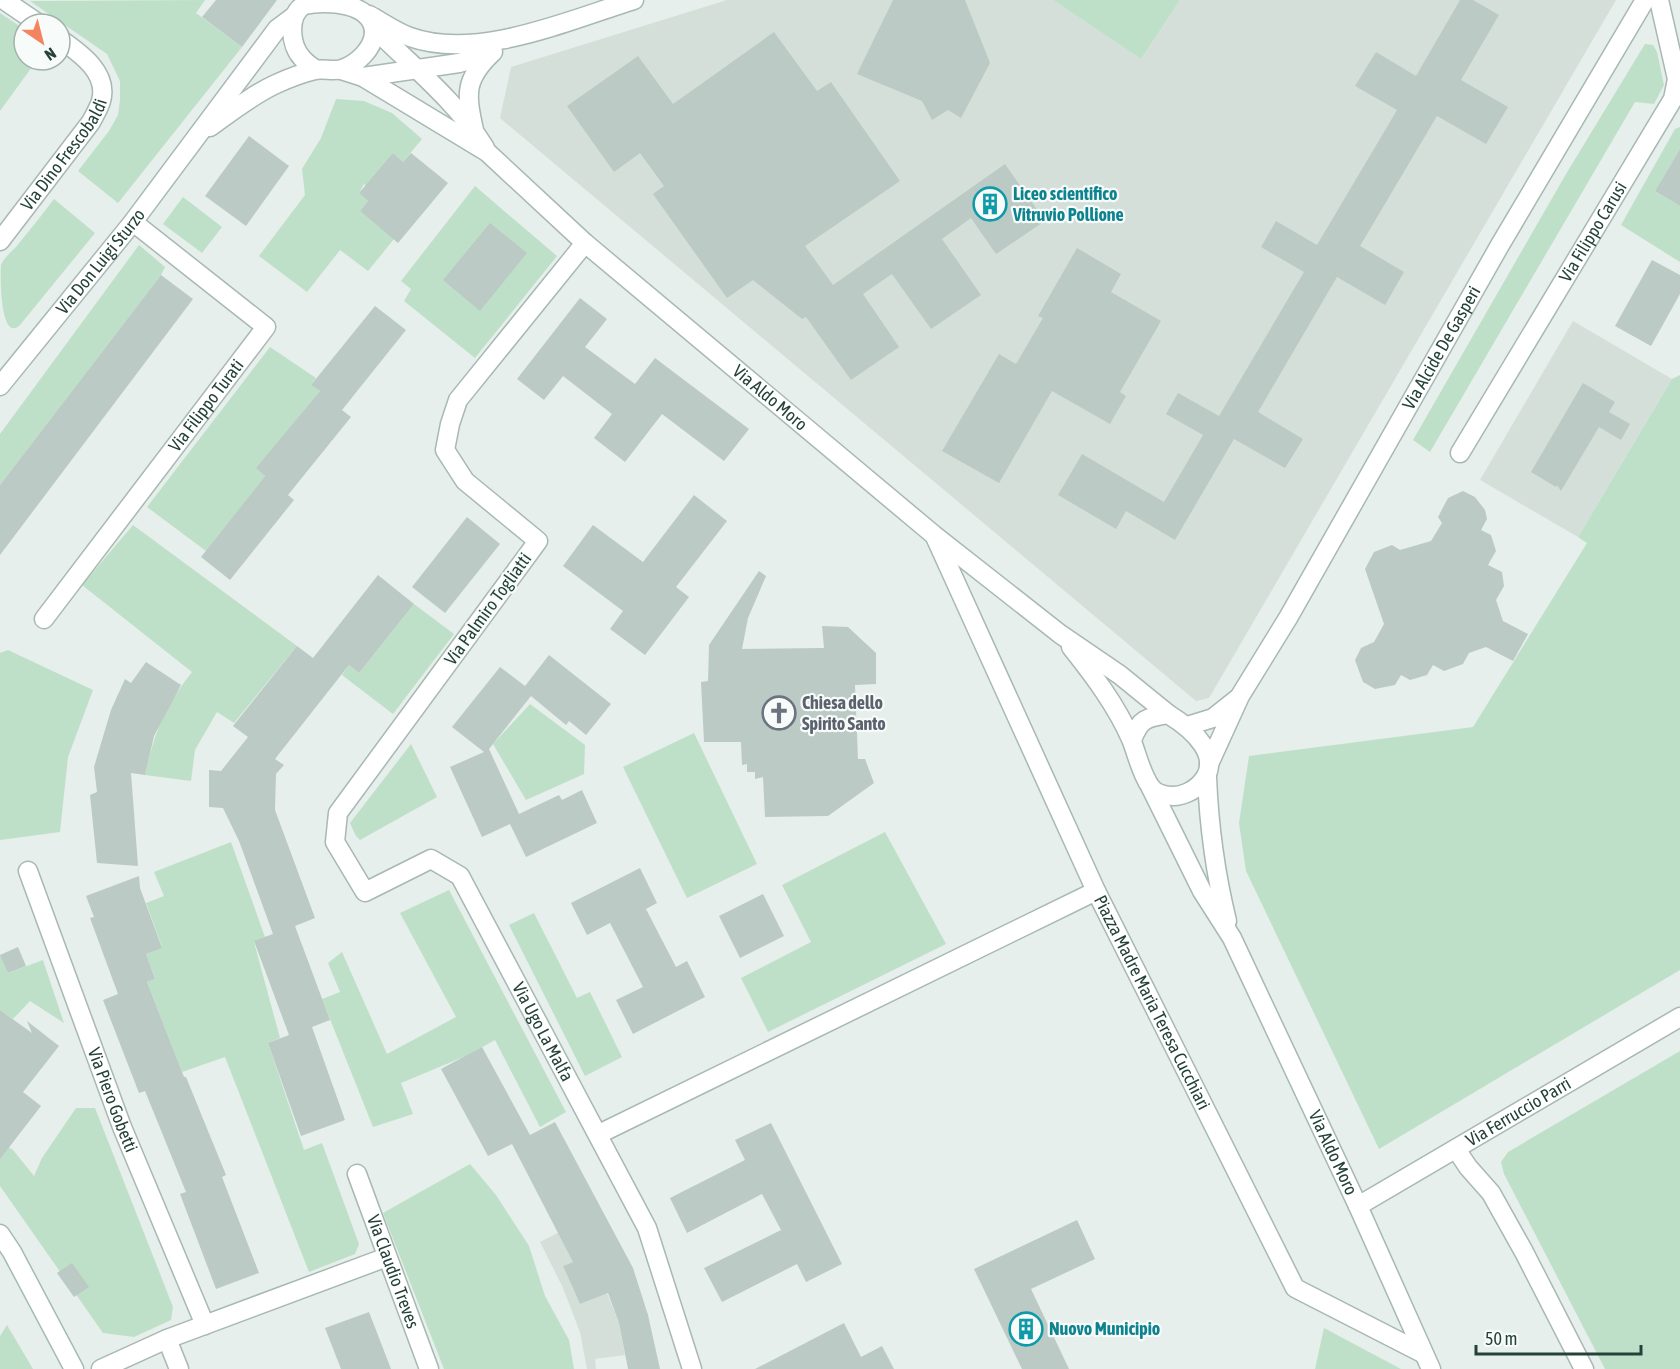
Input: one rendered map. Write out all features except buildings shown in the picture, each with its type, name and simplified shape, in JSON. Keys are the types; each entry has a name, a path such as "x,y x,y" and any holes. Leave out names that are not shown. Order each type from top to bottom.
{"street":[{"path":"4,0 22,12"},
{"path":"324,0 352,2 475,131 487,152 363,77 341,70 316,70 302,58 295,48 292,30 301,7 324,0"},
{"path":"371,24 409,37 438,43 470,45 508,40 634,0"},
{"name":"Via Alcide De Gasperi","path":"1208,770 1240,696 1288,618 1500,245 1645,0"},
{"name":"Via Filippo Carusi","path":"1460,453 1676,101 1677,79 1659,0"},
{"name":"Via Don Luigi Sturzo","path":"0,386 133,222 277,29 301,7"},
{"path":"341,70 361,58 369,49 371,24"},
{"path":"475,131 468,101 471,79 490,54 508,40"},
{"name":"Via Dino Frescobaldi","path":"0,241 91,122 102,100 101,79 82,54 72,47"},
{"path":"363,77 459,63 490,54"},
{"name":"Via Don Luigi Sturzo","path":"198,135 276,84 316,70"},
{"name":"Via Aldo Moro","path":"487,152 585,243 934,535 1060,634 1120,675 1168,714"},
{"name":"Via Filippo Turati","path":"44,619 266,327 133,222"},
{"name":"Via Palmiro Togliatti","path":"338,813 538,540 465,481 445,450 458,400 585,243"},
{"path":"934,535 1096,891"},
{"name":"Via Aldo Moro","path":"1060,634 1106,692 1132,740"},
{"name":"Via Alcide De Gasperi","path":"1187,726 1213,718 1240,696"},
{"path":"1168,714 1187,726 1205,749 1208,770 1196,788 1179,796 1163,796 1151,788 1132,740 1138,725 1151,717 1168,714"},
{"name":"Via Aldo Moro","path":"1208,770 1209,828 1217,879 1232,938"},
{"name":"Via Aldo Moro","path":"1151,788 1202,891 1232,938 1358,1206 1428,1362"},
{"name":"Via Ugo La Malfa","path":"338,813 335,842 365,892 430,859 460,876 647,1228 692,1369"},
{"name":"Via Piero Gobetti","path":"28,871 122,1127 205,1325"},
{"name":"Piazza Madre Maria Teresa Cucchiari","path":"599,1134 1096,891 1295,1288 1428,1362"},
{"name":"Via Ferruccio Parri","path":"1358,1206 1680,1017"},
{"path":"1456,1149 1468,1167 1491,1193 1584,1369"},
{"name":"Via Claudio Treves","path":"357,1174 429,1369"},
{"path":"0,1234 12,1252 74,1369"},
{"path":"101,1369 167,1339 387,1257"},
{"path":"167,1339 179,1369"}],"shaded area":[{"path":"727,0 1053,0 1141,59 1180,0 1616,0 1209,698 1196,701 500,118 511,67"},
{"path":"1573,321 1672,379 1578,537 1480,480"},
{"path":"575,1224 591,1254 563,1266 580,1304 607,1293 619,1323 625,1355 595,1359 596,1369 587,1369 580,1332 563,1288 540,1242"}],"green space":[{"path":"205,0 196,13 242,47 118,203 78,171 109,131 118,115 120,81 107,54 72,30 72,12 46,12 30,1"},
{"path":"1053,0 1180,0 1141,59"},
{"path":"0,13 12,21 12,72 28,72 0,111"},
{"path":"1645,44 1653,45 1657,52 1664,85 1654,104 1635,102 1430,452 1413,440 1566,174"},
{"path":"336,99 364,101 392,113 422,139 403,162 393,153 374,193 364,184 359,193 368,201 360,211 394,239 368,271 340,250 307,292 259,256 305,195 302,169 321,138"},
{"path":"1680,127 1680,149 1655,191 1680,206 1680,262 1621,225 1675,129"},
{"path":"475,186 557,256 475,358 404,301 411,289 401,281"},
{"path":"183,197 222,227 202,253 163,224"},
{"path":"54,199 95,233 20,325 13,328 8,325 5,317 1,265"},
{"path":"139,245 165,267 161,275 0,485 0,434"},
{"path":"270,347 316,378 311,385 320,391 257,468 265,476 206,551 147,507"},
{"path":"1680,375 1680,970 1379,1149 1246,871 1239,823 1249,756 1473,727 1587,543 1578,537 1672,379"},
{"path":"133,525 297,646 234,723 217,712 195,750 191,781 145,775 153,745 167,709 192,672 82,585"},
{"path":"414,604 454,634 393,714 342,675 349,665 359,673"},
{"path":"8,650 93,690 68,757 60,832 0,840 0,653"},
{"path":"530,704 585,745 584,774 526,800 493,744"},
{"path":"694,733 757,864 687,898 623,767"},
{"path":"411,744 437,797 360,840 350,823"},
{"path":"885,832 946,944 768,1032 741,978 811,942 782,885"},
{"path":"231,842 265,937 254,942 280,1038 268,1043 304,1150 322,1143 359,1244 355,1254 309,1272 225,1057 182,1072 147,982 155,979 146,954 162,947 146,903 164,896 154,872"},
{"path":"449,890 566,1112 540,1127 495,1040 468,1055 401,1083 413,1114 373,1127 322,999 340,992 328,963 342,952 387,1054 456,1017 400,913"},
{"path":"534,913 577,998 590,992 622,1057 585,1076 509,925"},
{"path":"0,954 8,973 43,960 64,1023 30,1001 13,1019 0,1010"},
{"path":"1680,1051 1680,1369 1605,1369 1504,1174 1501,1162 1508,1152"},
{"path":"76,1108 95,1108 173,1307 171,1320 134,1337 103,1333 0,1186 0,1142 13,1150 34,1176 42,1158"},
{"path":"470,1164 496,1195 529,1246 545,1296 569,1340 574,1369 444,1369 383,1213"},
{"path":"7,1325 33,1369 0,1369 0,1336"},
{"path":"1324,1328 1401,1369 1315,1369"}],"place":[{"name":"Liceo scientifico Vitruvio Pollione","path":"990,204"},
{"name":"Chiesa dello Spirito Santo","path":"779,713"},
{"name":"Nuovo Municipio","path":"1026,1329"}]}
